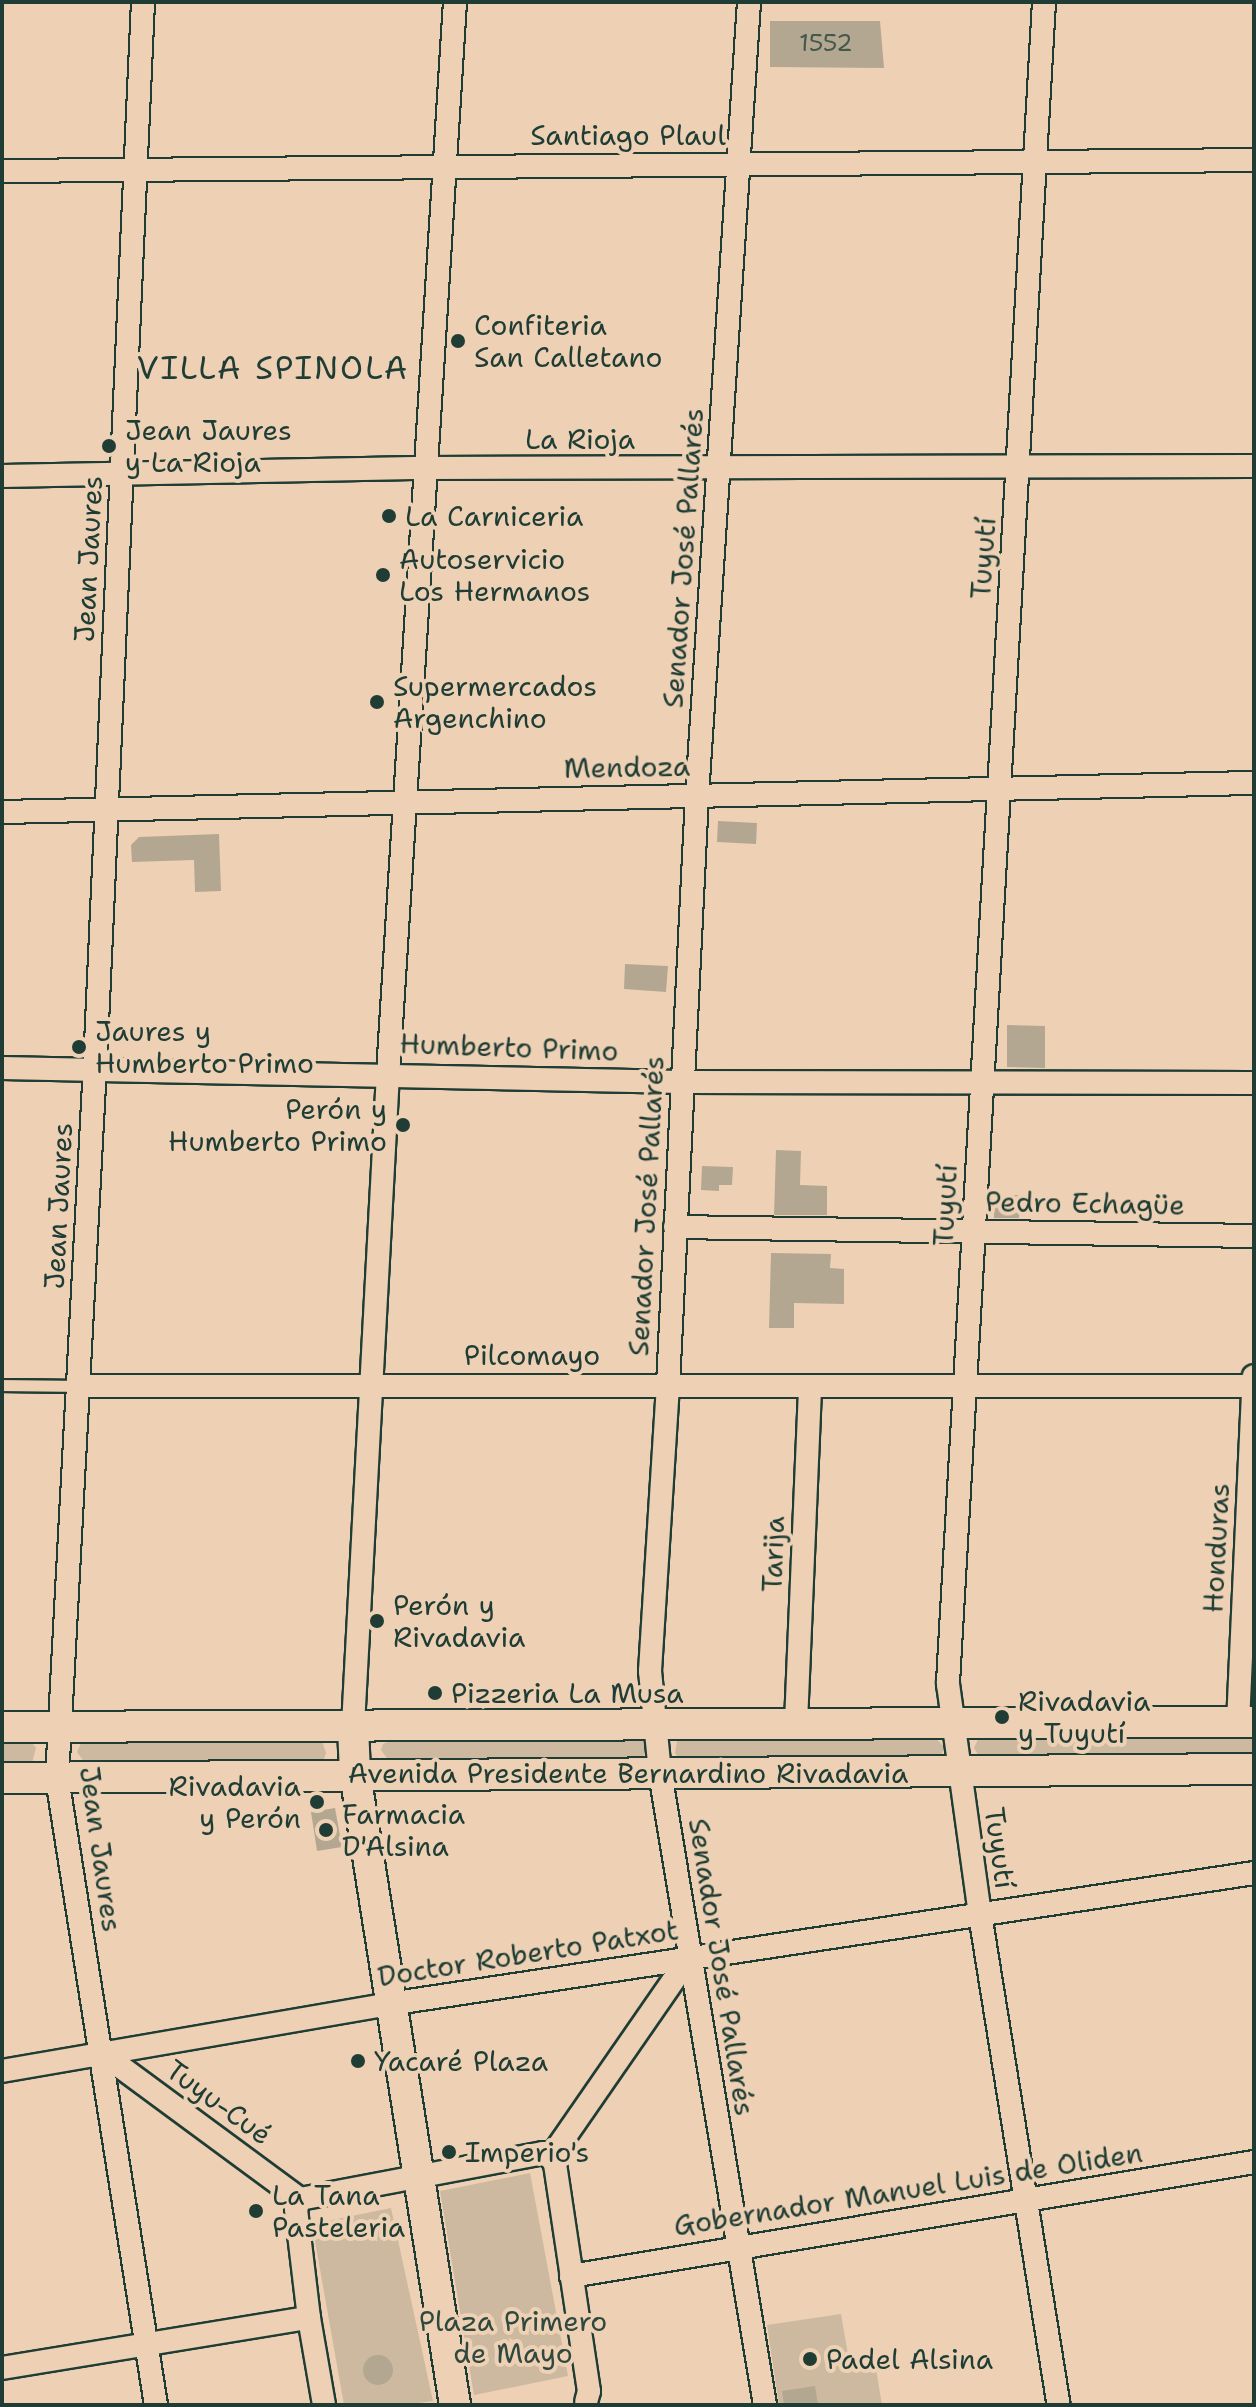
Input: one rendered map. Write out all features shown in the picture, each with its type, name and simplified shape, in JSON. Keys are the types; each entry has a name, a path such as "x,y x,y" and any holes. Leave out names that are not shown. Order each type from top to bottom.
{"main road":[{"name":"Avenida Presidente Bernardino Rivadavia","path":"2,1727 1246,1722"},
{"path":"353,1726 355,1774 389,2004 455,2405"},
{"name":"Avenida Presidente Bernardino Rivadavia","path":"2,1778 1254,1769"}],"street":[{"name":"Jean Jaures","path":"143,2 95,1068 57,1778 156,2405"},
{"path":"353,1726 388,1073 455,2"},
{"name":"Senador José Pallarés","path":"749,2 697,796 668,1385 650,1671 660,1773 765,2405"},
{"name":"Tuyutí","path":"1044,2 948,1684 951,1724 980,1914 1059,2405"},
{"name":"Santiago Plaul","path":"2,171 1254,160"},
{"name":"La Rioja","path":"2,476 427,468 719,470 1254,466"},
{"name":"Mendoza","path":"2,812 1254,783"},
{"name":"Humberto Primo","path":"2,1068 388,1073 682,1082 982,1085 1254,1083"},
{"name":"Pedro Echagüe","path":"675,1227 1254,1236"},
{"name":"Honduras","path":"1246,1722 1254,1376"},
{"name":"Pilcomayo","path":"79,1386 1254,1386"},
{"name":"Tarija","path":"796,1723 810,1387"},
{"name":"Doctor Roberto Patxot","path":"2,2071 389,2004 1254,1873"},
{"path":"551,2157 689,1958"},
{"name":"Tuyu-Cué","path":"103,2054 300,2199"},
{"path":"324,2405 309,2318 296,2209 300,2199 543,2153 551,2157 555,2164 589,2391 585,2404"},
{"name":"Gobernador Manuel Luis de Oliden","path":"571,2276 1254,2162"},
{"path":"2,2368 309,2318"}],"lane":[{"name":"Pilcomayo","path":"2,1385 79,1386"}],"green space":[{"path":"1254,1733 1254,1757 980,1758 974,1748 980,1735"},
{"path":"932,1734 945,1748 940,1757 678,1758 675,1753 677,1741 683,1735"},
{"path":"641,1737 647,1748 642,1759 389,1761 381,1750 383,1744 394,1739"},
{"path":"2,1738 29,1739 36,1748 32,1763 2,1768"},
{"path":"315,1738 322,1741 326,1753 323,1762 87,1766 77,1752 82,1741"},
{"name":"Plaza Primero de Mayo","path":"530,2173 568,2376 474,2395 440,2191"},
{"name":"Plaza Primero de Mayo","path":"391,2208 433,2401 402,2405 344,2405 312,2224"},
{"name":"Padel Alsina","path":"841,2314 849,2360 874,2357 882,2405 779,2405 767,2325"}],"building":[{"path":"770,21 880,21 884,68 770,67"},
{"path":"718,821 757,823 756,844 717,842"},
{"path":"219,834 221,891 195,892 194,860 132,862 131,845 139,837"},
{"path":"625,964 668,966 666,992 624,989"},
{"path":"1007,1025 1045,1026 1045,1068 1007,1067"},
{"path":"776,1150 801,1151 800,1185 827,1186 827,1215 774,1215"},
{"path":"702,1166 733,1167 732,1185 719,1185 719,1191 701,1190"},
{"path":"994,1195 1020,1195 1019,1218 994,1218"},
{"path":"771,1253 831,1254 830,1268 844,1269 844,1304 794,1303 794,1328 769,1328"},
{"name":"Farmacia D'Alsina","path":"335,1808 342,1847 317,1851 311,1812"},
{"path":"378,2355 389,2359 393,2370 389,2381 378,2385 367,2381 363,2370 367,2359"},
{"path":"815,2386 818,2405 784,2405 782,2391"}],"place":[{"name":"Confiteria San Calletano","path":"458,341"},
{"name":"Jean Jaures y La Rioja","path":"109,446"},
{"name":"La Carniceria","path":"389,516"},
{"name":"Autoservicio Los Hermanos","path":"383,575"},
{"name":"Supermercados Argenchino","path":"377,702"},
{"name":"Jaures y Humberto Primo","path":"79,1047"},
{"name":"Perón y Humberto Primo","path":"403,1125"},
{"name":"Perón y Rivadavia","path":"377,1621"},
{"name":"Pizzeria La Musa","path":"435,1693"},
{"name":"Rivadavia y Tuyutí","path":"1002,1717"},
{"name":"Rivadavia y Perón","path":"317,1802"},
{"name":"Farmacia D'Alsina","path":"326,1830"},
{"name":"Yacaré Plaza","path":"358,2061"},
{"name":"Imperio's","path":"449,2152"},
{"name":"La Tana Pasteleria","path":"256,2211"},
{"name":"Padel Alsina","path":"810,2359"}],"district":[{"name":"VILLA SPINOLA","path":"273,368"}]}
